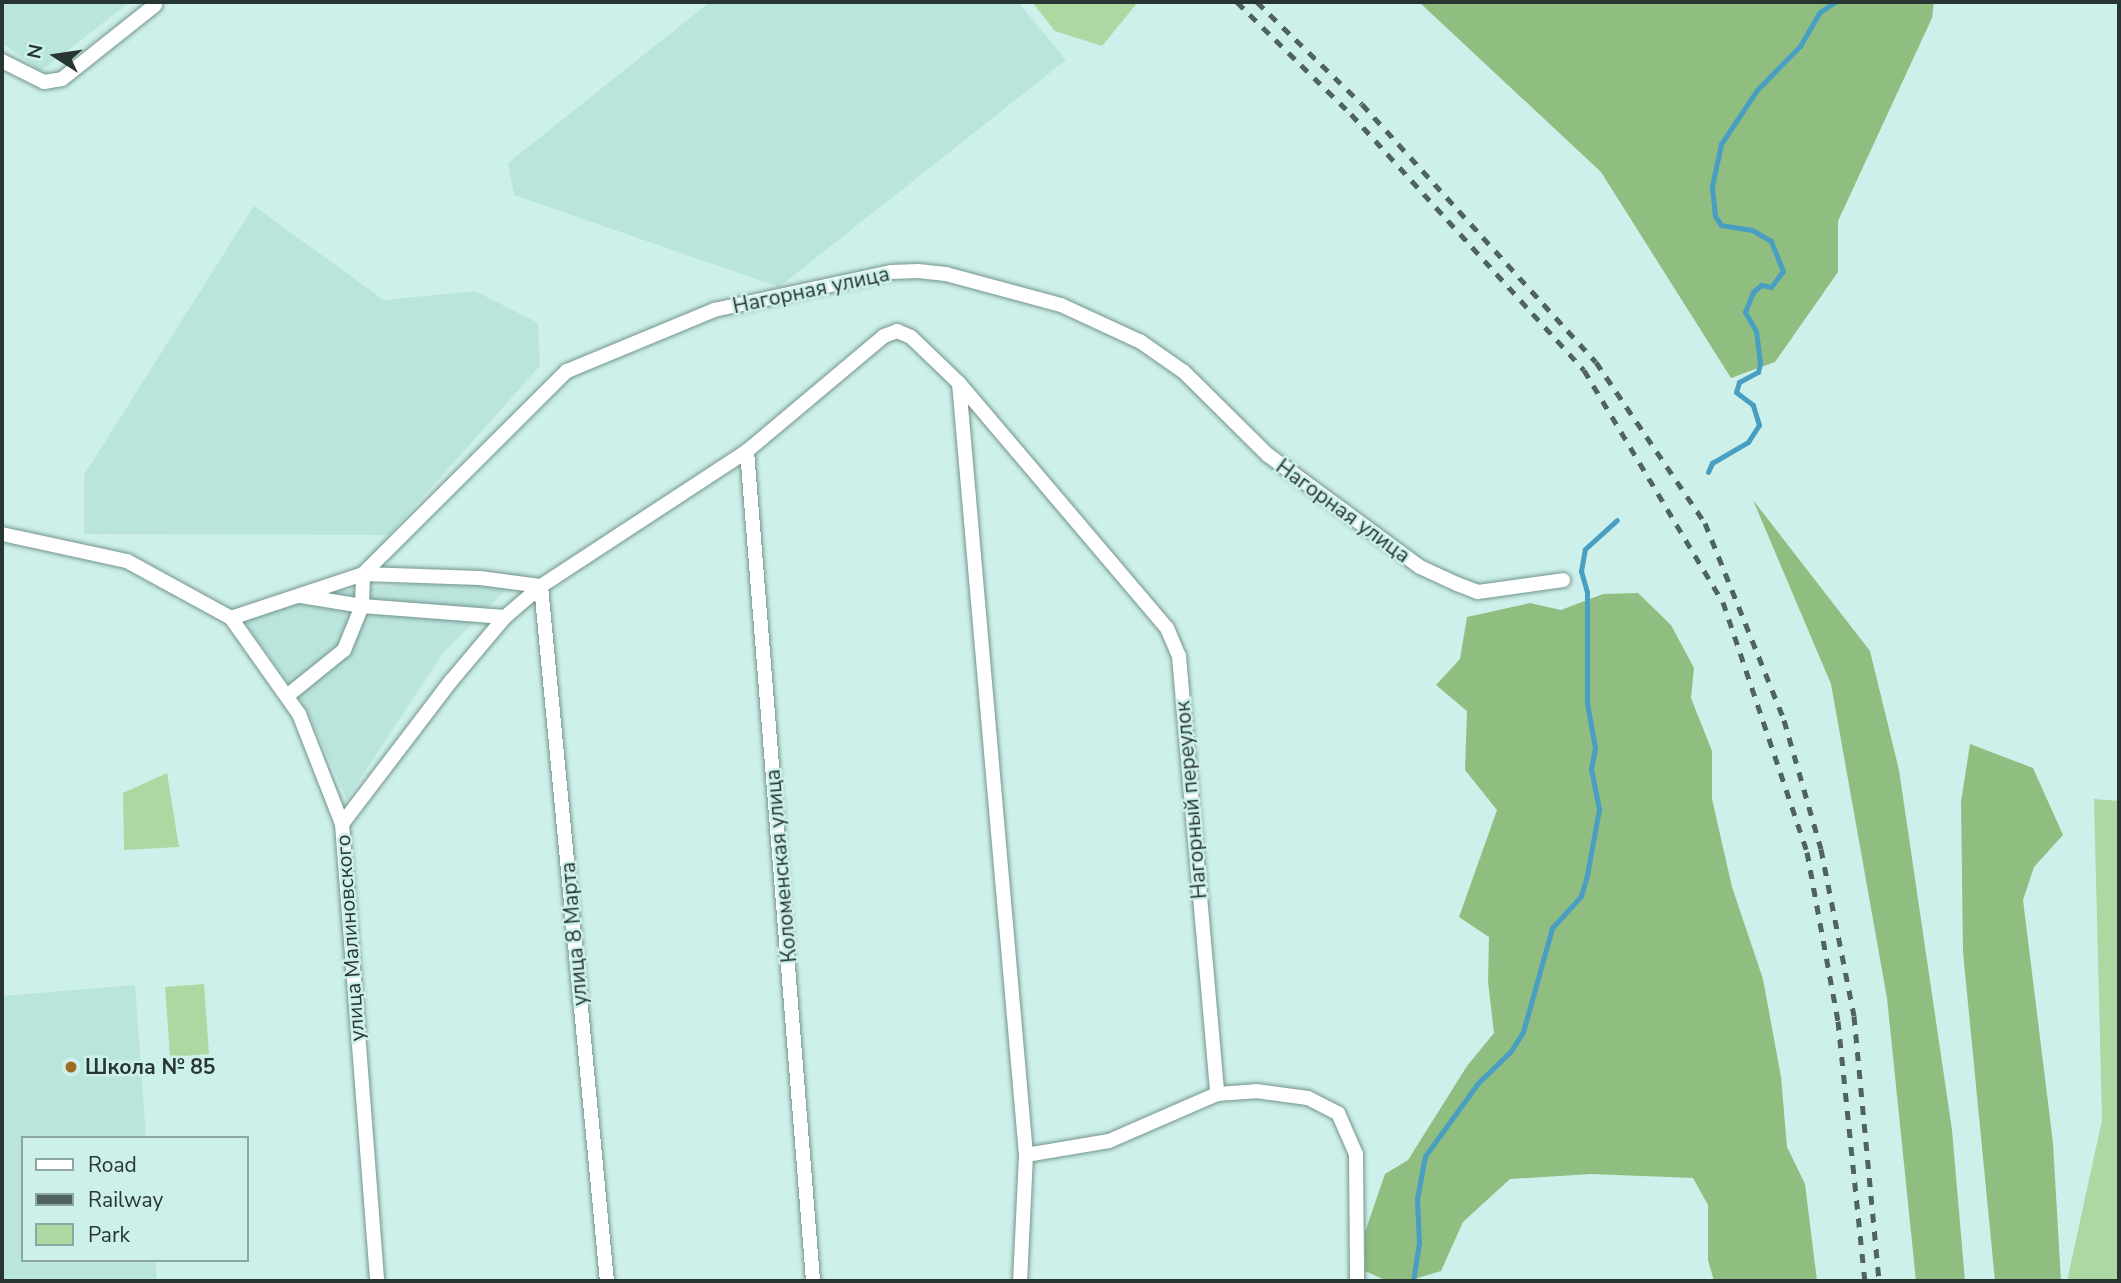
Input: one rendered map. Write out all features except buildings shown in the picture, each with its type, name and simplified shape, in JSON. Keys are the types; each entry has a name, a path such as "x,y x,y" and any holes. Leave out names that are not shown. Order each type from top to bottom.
{"street":[{"path":"2,61 29,77 44,82 62,79 155,5"},
{"name":"Нагорная улица","path":"231,618 363,574 567,370 715,310 891,272 918,271 946,274 1061,305 1141,342 1184,372 1268,456 1420,567 1478,592 1563,580"},
{"name":"Нагорный переулок","path":"747,451 884,336 897,331 911,337 959,383 1175,642 1217,1094"},
{"path":"959,383 1026,1155 1020,1281"},
{"path":"342,824 505,617 541,586 747,451"},
{"name":"Коломенская улица","path":"747,451 813,1281"},
{"name":"улица Малиновского","path":"2,534 127,561 231,618 299,714 342,824 377,1281"},
{"path":"287,696 344,650 362,607 363,574 480,578 541,586"},
{"name":"улица 8 Марта","path":"541,586 607,1281"},
{"path":"300,595 362,607 505,617"},
{"path":"1026,1155 1109,1141 1217,1094 1256,1091 1308,1098 1338,1113 1356,1154 1357,1281"}],"shaded area":[{"path":"2,2 130,2 41,71 2,43"},
{"path":"710,2 1018,2 1066,60 779,287 514,195 508,163"},
{"path":"254,206 384,300 475,291 538,323 540,366 389,535 84,534 84,475"},
{"path":"523,572 443,653 347,799 305,706 244,621 330,592"},
{"name":"Школа № 85","path":"135,985 146,1136 21,1136 21,1262 155,1262 157,1281 2,1281 2,996"}],"green space":[{"path":"1032,2 1138,2 1102,46 1055,31"},
{"path":"1419,2 1934,2 1932,18 1838,221 1838,272 1775,362 1731,378 1601,172"},
{"path":"1753,500 1870,651 1899,770 1952,1130 1965,1281 1916,1281 1887,998 1831,684"},
{"path":"1638,593 1671,625 1694,668 1691,698 1712,751 1712,799 1732,887 1763,979 1781,1077 1787,1147 1805,1184 1817,1281 1714,1281 1708,1260 1708,1205 1693,1178 1591,1174 1510,1179 1463,1222 1441,1271 1408,1281 1387,1281 1365,1271 1365,1232 1385,1174 1408,1160 1467,1066 1494,1033 1488,982 1489,937 1459,917 1497,810 1465,770 1467,711 1436,685 1460,659 1467,617 1530,603 1561,610 1603,594"},
{"path":"1970,744 2033,768 2063,835 2034,867 2023,900 2053,1143 2061,1281 1995,1281 1963,952 1961,802"},
{"path":"167,773 179,847 124,850 123,793"},
{"path":"2094,799 2119,801 2119,1281 2067,1281 2102,1120"},
{"path":"204,984 209,1054 170,1057 165,987"}],"waterway":[{"path":"1708,472 1712,463 1748,442 1759,425 1753,405 1736,392 1739,382 1758,372 1760,363 1756,331 1745,312 1753,292 1761,285 1771,287 1783,271 1771,241 1752,230 1721,225 1715,216 1712,186 1721,144 1757,90 1800,46 1820,12 1835,2"},
{"path":"1413,1281 1419,1243 1417,1199 1425,1156 1478,1083 1511,1051 1523,1032 1552,928 1581,896 1587,875 1599,809 1591,769 1595,748 1587,703 1587,592 1581,571 1585,549 1617,520"}],"railway":[{"path":"1237,2 1351,114 1584,370 1723,602 1807,852 1838,1021 1865,1281"},
{"path":"1257,2 1362,104 1596,362 1705,523 1784,720 1821,849 1854,1016 1879,1281"}],"place":[{"name":"Школа № 85","path":"71,1067"}]}
